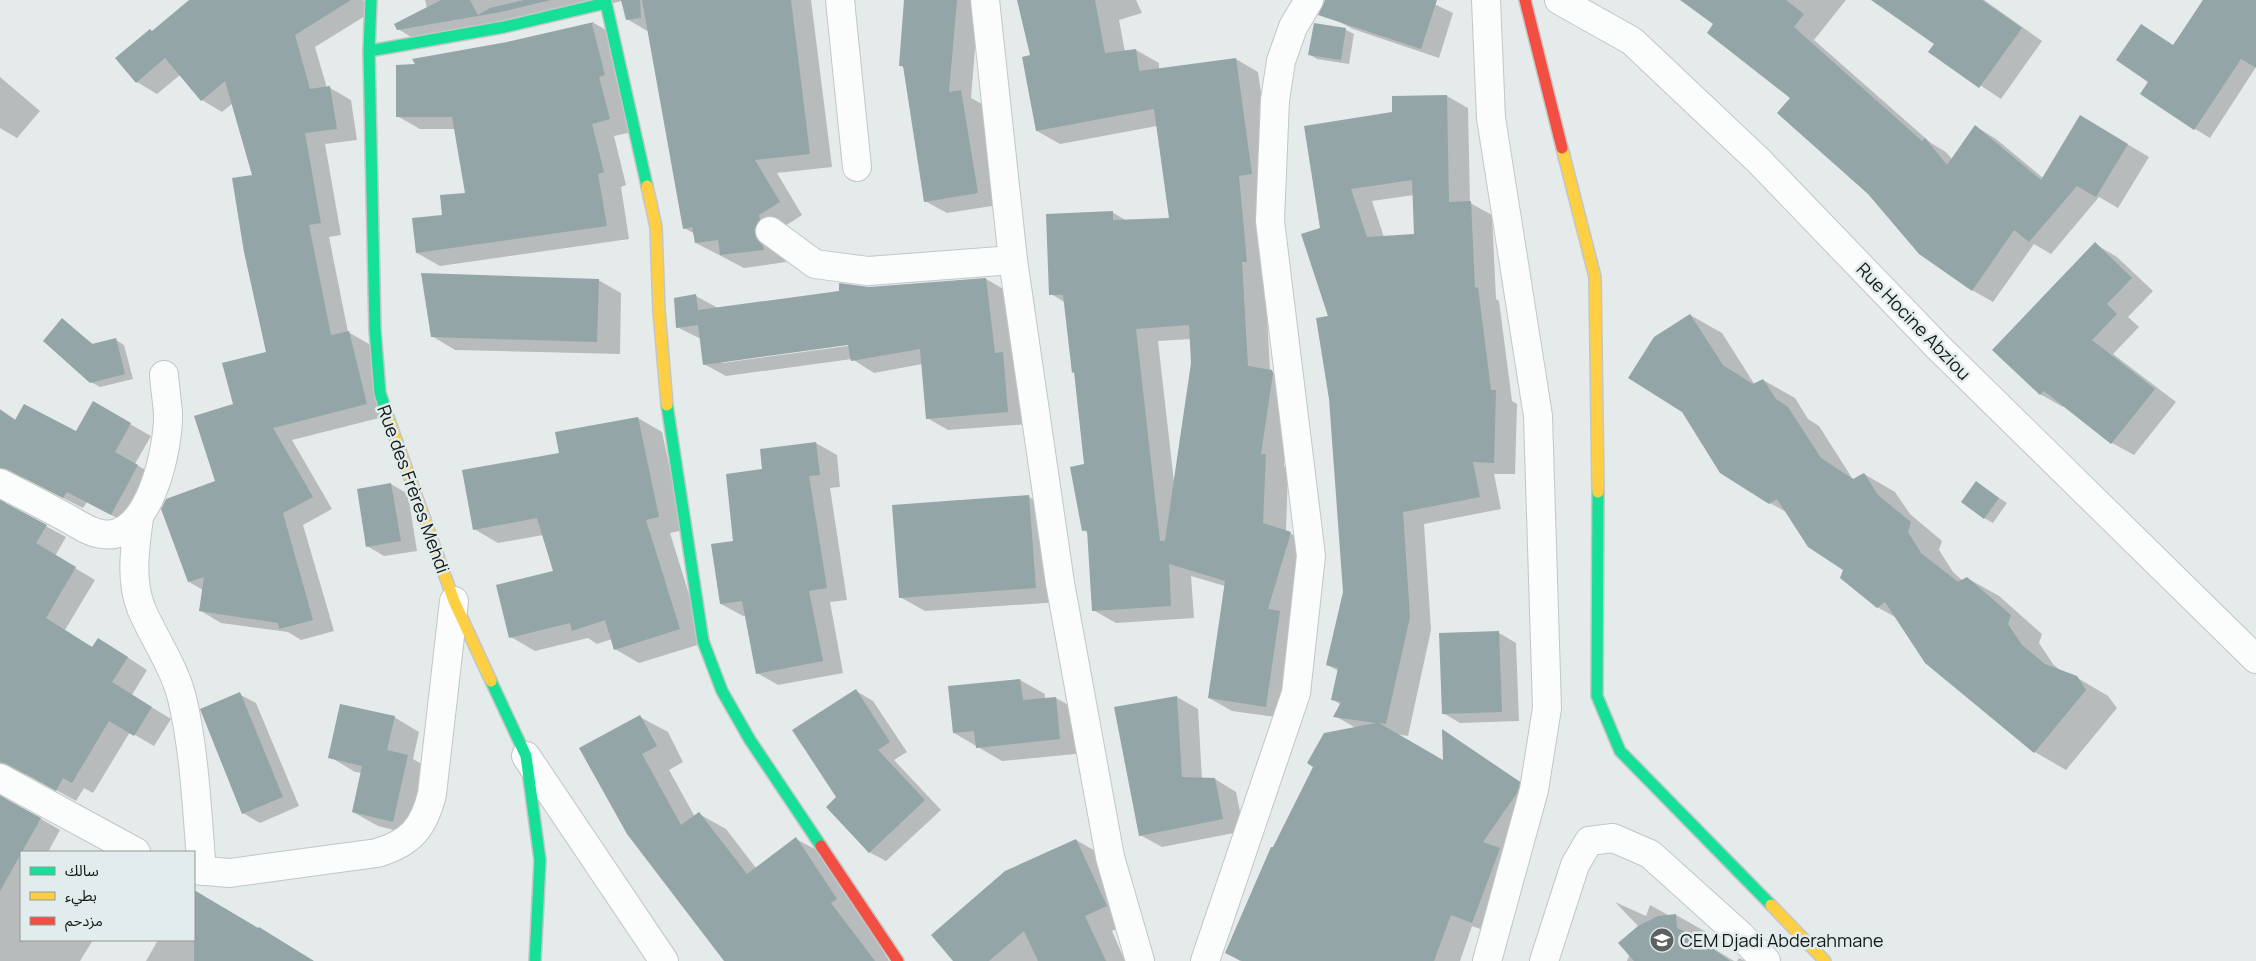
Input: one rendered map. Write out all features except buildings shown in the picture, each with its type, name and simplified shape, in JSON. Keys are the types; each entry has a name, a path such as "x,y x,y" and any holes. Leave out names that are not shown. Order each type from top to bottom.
{"street":[{"name":"Rue des Frères Mehdi","path":"371,0 369,51 375,330 380,393 454,602 526,756 540,860 535,961"},
{"path":"840,0 857,166"},
{"path":"985,0 1012,260 1060,582 1110,857 1140,961"},
{"path":"1205,961 1296,693 1311,556 1270,221 1275,100 1281,61 1293,27 1309,0"},
{"path":"1486,0 1491,118 1538,416 1547,708 1534,790 1487,961"},
{"path":"1525,0 1595,277 1599,559 1597,696 1620,751 1825,961"},
{"name":"Rue Hocine Abziou","path":"1559,0 1632,41 1759,160 1938,347 2256,659"},
{"path":"369,51 504,27 606,3 656,227 658,312 669,424 703,641 722,691 750,740 898,961"},
{"path":"770,231 815,264 868,271 1012,260"},
{"path":"164,375 168,414 164,446 150,494 139,518 134,558 136,586 141,607 173,671 186,717 198,870 230,873 377,852 392,848 406,841 419,828 428,812 432,794 454,602"},
{"path":"0,483 93,532 114,534 123,531 139,518"},
{"path":"526,756 664,961"},
{"path":"0,778 134,851"},
{"path":"1544,961 1575,865 1589,841 1613,838 1650,854 1766,961"}],"traffic: fast":[{"path":"371,0 369,51 375,330 380,393 389,420"},
{"path":"369,51 504,27 606,3 647,186"},
{"path":"667,405 703,641 722,691 750,740 821,846"},
{"path":"1598,492 1597,696 1620,751 1771,905"},
{"path":"491,681 526,756 540,860 535,961"}],"traffic: slow":[{"path":"1562,148 1595,277 1598,492"},
{"path":"647,186 656,227 659,311 667,405"},
{"path":"389,420 454,601 491,681"},
{"path":"1771,905 1825,961"}],"traffic: jam":[{"path":"1525,0 1562,148"},
{"path":"821,846 898,961"}],"place":[{"name":"CEM Djadi Abderahmane","path":"1662,940"}]}
